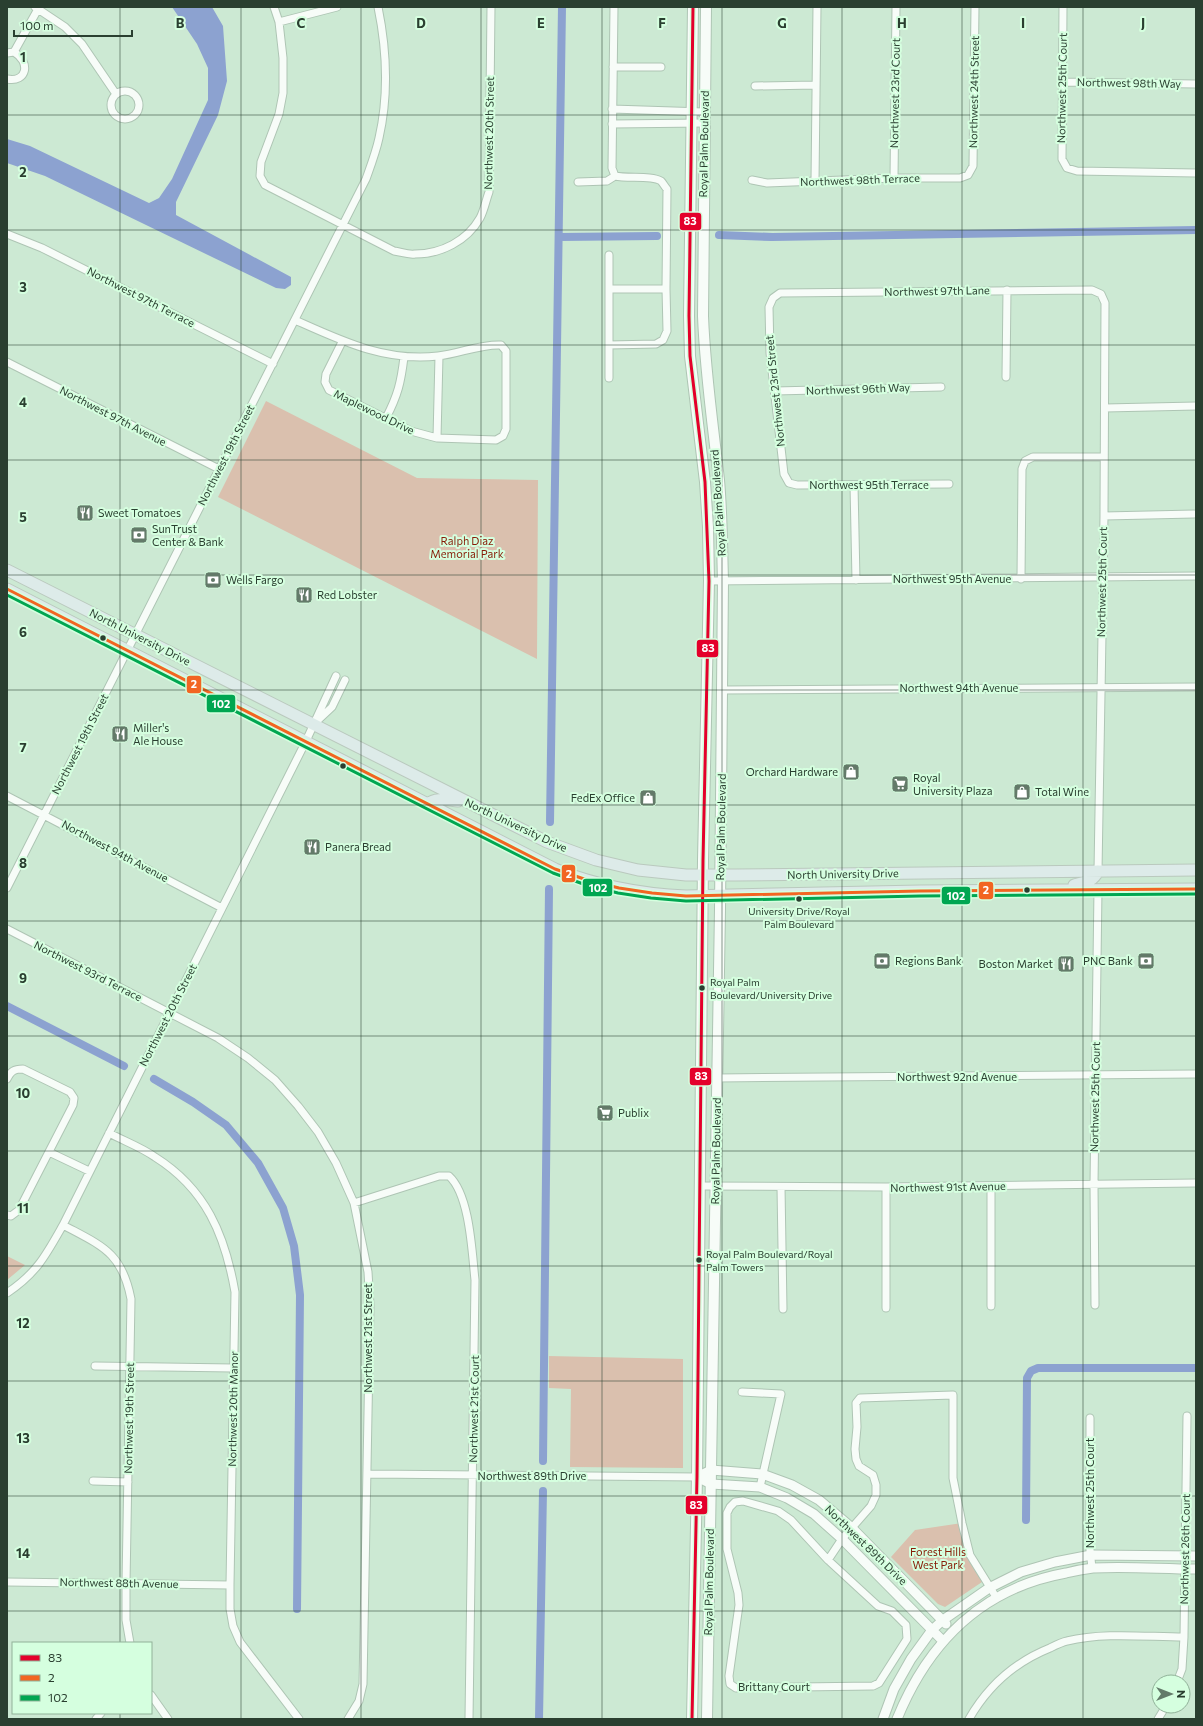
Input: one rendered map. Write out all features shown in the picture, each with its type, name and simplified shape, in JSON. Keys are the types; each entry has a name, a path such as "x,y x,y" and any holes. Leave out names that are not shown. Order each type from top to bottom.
{"main road":[{"name":"Royal Palm Boulevard","path":"692,7 692,123 689,255 690,348 705,482 709,581 703,875 697,1477 692,1719"},
{"name":"Royal Palm Boulevard","path":"706,7 704,112 704,354 719,480 723,581 720,895 707,1719"},
{"name":"North University Drive","path":"7,570 547,842 596,860 638,870 703,875 1196,870"},
{"name":"North University Drive","path":"7,589 427,804 568,874 597,883 658,895 703,896 1098,889 1196,889"},
{"path":"706,705 718,730 722,734"},
{"path":"427,804 433,800 440,799 468,803"},
{"path":"1056,890 1091,881 1098,871"},
{"path":"1098,889 1104,881 1110,878 1147,871"}],"street":[{"path":"274,7 279,22 284,58 283,93 275,128 261,162 260,176 264,185 343,226"},
{"path":"279,22 337,7"},
{"name":"Northwest 19th Street","path":"7,888 366,179 379,138 384,108 386,68 383,31 378,7"},
{"name":"Northwest 20th Street","path":"343,226 394,251 414,255 432,252 452,246 467,235 480,218 489,192 491,7"},
{"path":"614,7 612,168 615,176"},
{"path":"815,181 817,7"},
{"name":"Northwest 23rd Court","path":"894,178 896,7"},
{"name":"Northwest 24th Street","path":"968,175 973,166 975,7"},
{"name":"Northwest 25th Court","path":"1063,7 1062,159 1067,168 1078,171 1196,173"},
{"path":"7,79 18,78 24,72 25,63 23,58 11,52 36,8 65,27 82,44 116,94"},
{"path":"613,67 661,67"},
{"name":"Northwest 98th Way","path":"1062,82 1196,84"},
{"path":"755,86 816,85"},
{"path":"612,109 704,112"},
{"path":"612,124 704,123"},
{"name":"Northwest 98th Terrace","path":"752,180 767,183 894,178 960,178 968,175"},
{"path":"578,182 607,181 615,176 624,178 652,178 661,181 667,189 667,331 663,340 656,344 609,346"},
{"name":"Northwest 97th Terrace","path":"7,234 56,254 273,364"},
{"path":"609,255 609,378"},
{"path":"609,289 666,289"},
{"path":"1006,377 1007,290"},
{"name":"Northwest 97th Lane","path":"773,298 780,293 1007,290 1092,290 1101,294"},
{"name":"Northwest 25th Court","path":"1098,871 1105,408 1105,304 1101,294"},
{"name":"Northwest 23rd Street","path":"773,298 769,307 770,353 784,474 789,483"},
{"name":"Maplewood Drive","path":"295,320 342,342 374,352 404,357 438,356 491,344 501,345 506,350 506,430 503,436 496,440 436,438 412,431 329,390 325,382 326,374 342,342"},
{"path":"436,438 438,356"},
{"path":"386,418 396,398 401,383 404,357"},
{"name":"Northwest 97th Avenue","path":"7,362 219,469"},
{"name":"Northwest 96th Way","path":"775,391 941,387"},
{"path":"1105,408 1196,406"},
{"path":"1021,579 1022,469 1025,461 1033,457 1104,457"},
{"name":"Northwest 95th Terrace","path":"789,483 797,485 949,484"},
{"path":"854,485 856,580"},
{"path":"1104,516 1194,514"},
{"name":"Northwest 95th Avenue","path":"709,581 1021,579 1196,576"},
{"name":"Northwest 20th Street","path":"7,1292 27,1279 44,1259 63,1225 306,741 336,676"},
{"name":"Northwest 20th Street","path":"313,725 332,707 345,680"},
{"name":"Northwest 94th Avenue","path":"722,690 1196,687"},
{"name":"Northwest 94th Avenue","path":"7,796 222,908"},
{"name":"Northwest 25th Court","path":"1095,1305 1094,1184 1098,889"},
{"name":"Northwest 93rd Terrace","path":"7,929 169,1012"},
{"name":"Northwest 21st Street","path":"169,1012 218,1038 248,1058 275,1080 318,1132 336,1163 354,1203 368,1272 370,1305 363,1684 359,1701 348,1719"},
{"path":"7,1079 10,1072 15,1069 23,1069 70,1092 74,1098 73,1105 19,1210 12,1216 7,1215"},
{"name":"Northwest 92nd Avenue","path":"717,1078 1196,1074"},
{"name":"Northwest 20th Manor","path":"109,1133 155,1156 179,1174 197,1194 211,1215 221,1236 230,1263 235,1292 230,1609 233,1626 240,1642 299,1719"},
{"path":"49,1152 89,1171"},
{"name":"Northwest 21st Court","path":"354,1203 439,1176 449,1176 455,1182 461,1194 469,1228 475,1280 470,1719"},
{"name":"Northwest 91st Avenue","path":"700,1186 990,1187 1094,1184 1196,1184"},
{"path":"781,1187 783,1308"},
{"path":"886,1187 886,1308"},
{"path":"990,1187 990,1306"},
{"name":"Northwest 19th Street","path":"63,1225 103,1246 118,1261 127,1279 131,1299 126,1583 126,1620 130,1642"},
{"path":"95,1366 233,1368"},
{"path":"742,1392 781,1394 760,1487"},
{"path":"828,1560 842,1539 871,1506 876,1495 876,1484 873,1475 859,1466 856,1459 856,1403 860,1398 953,1395 954,1478 970,1555 989,1588 996,1597"},
{"name":"Northwest 26th Court","path":"1180,1674 1182,1669 1184,1637 1187,1416"},
{"name":"Northwest 25th Court","path":"1090,1418 1090,1555 1092,1568"},
{"name":"Northwest 89th Drive","path":"697,1477 711,1470 762,1474 792,1485 819,1500 852,1528 953,1630"},
{"name":"Northwest 89th Drive","path":"368,1474 697,1477 711,1484 760,1487 787,1498 814,1514 842,1539 943,1641"},
{"path":"93,1481 128,1482"},
{"name":"Brittany Court","path":"743,1501 778,1511 791,1520 828,1560 878,1606 892,1611 906,1625 908,1632 907,1639 879,1683 873,1686 736,1688 730,1684 729,1676 740,1605 727,1549 727,1513 730,1507 735,1502 743,1501"},
{"path":"883,1719 894,1689 911,1659 932,1630 943,1620 989,1588 1021,1572 1055,1562 1090,1555 1196,1556"},
{"path":"897,1719 906,1695 923,1668 943,1641 971,1614 996,1597 1021,1585 1043,1577 1092,1568 1196,1569"},
{"name":"Northwest 88th Avenue","path":"7,1582 230,1585"},
{"path":"969,1719 990,1688 1012,1669 1036,1654 1066,1641 1098,1636 1184,1637"},
{"path":"152,1696 168,1719"}],"green space":[{"name":"Ralph Diaz Memorial Park","path":"266,401 417,478 538,480 537,659 218,497"},
{"path":"7,1256 25,1265 7,1280"},
{"path":"549,1356 683,1359 683,1468 570,1467 571,1389 549,1388"},
{"name":"Forest Hills West Park","path":"962,1523 970,1555 985,1580 945,1607 938,1604 891,1557 915,1530"}],"water":[{"path":"172,7 212,7 223,26 227,81 218,115 176,202 176,215 291,277 291,285 285,289 276,288 45,176 7,163 7,139 30,146 149,203 159,198 172,179 208,100 208,68 197,44"}],"waterway":[{"path":"550,822 562,7"},
{"path":"719,235 772,237 1196,230"},
{"path":"559,237 657,236"},
{"path":"543,1461 549,889"},
{"path":"7,1006 124,1066"},
{"path":"154,1079 193,1102 226,1125 258,1163 283,1208 294,1246 300,1295 297,1609"},
{"path":"1026,1520 1027,1378 1031,1371 1038,1368 1196,1368"},
{"path":"539,1719 543,1491"}],"transit line":[{"name":"83","path":"692,1719 697,1477 703,860 709,581 705,482 690,356 689,316 693,7"},
{"name":"2","path":"7,589 555,869 587,880 619,888 686,896 920,891 1196,889"},
{"name":"102","path":"7,595 553,873 586,885 618,893 686,901 920,896 1196,894"}],"place":[{"name":"Sweet Tomatoes","path":"85,513"},
{"name":"SunTrust Center & Bank","path":"139,535"},
{"name":"Wells Fargo","path":"213,580"},
{"name":"Red Lobster","path":"304,595"},
{"name":"Miller's Ale House","path":"120,734"},
{"name":"Orchard Hardware","path":"851,772"},
{"name":"Royal University Plaza","path":"900,784"},
{"name":"Total Wine","path":"1022,792"},
{"name":"FedEx Office","path":"648,798"},
{"name":"Panera Bread","path":"312,847"},
{"name":"University Drive/Royal Palm Boulevard","path":"799,899"},
{"name":"Regions Bank","path":"882,961"},
{"name":"PNC Bank","path":"1146,961"},
{"name":"Boston Market","path":"1066,964"},
{"name":"Royal Palm Boulevard/University Drive","path":"702,988"},
{"name":"Publix","path":"605,1113"},
{"name":"Royal Palm Boulevard/Royal Palm Towers","path":"699,1260"}]}
